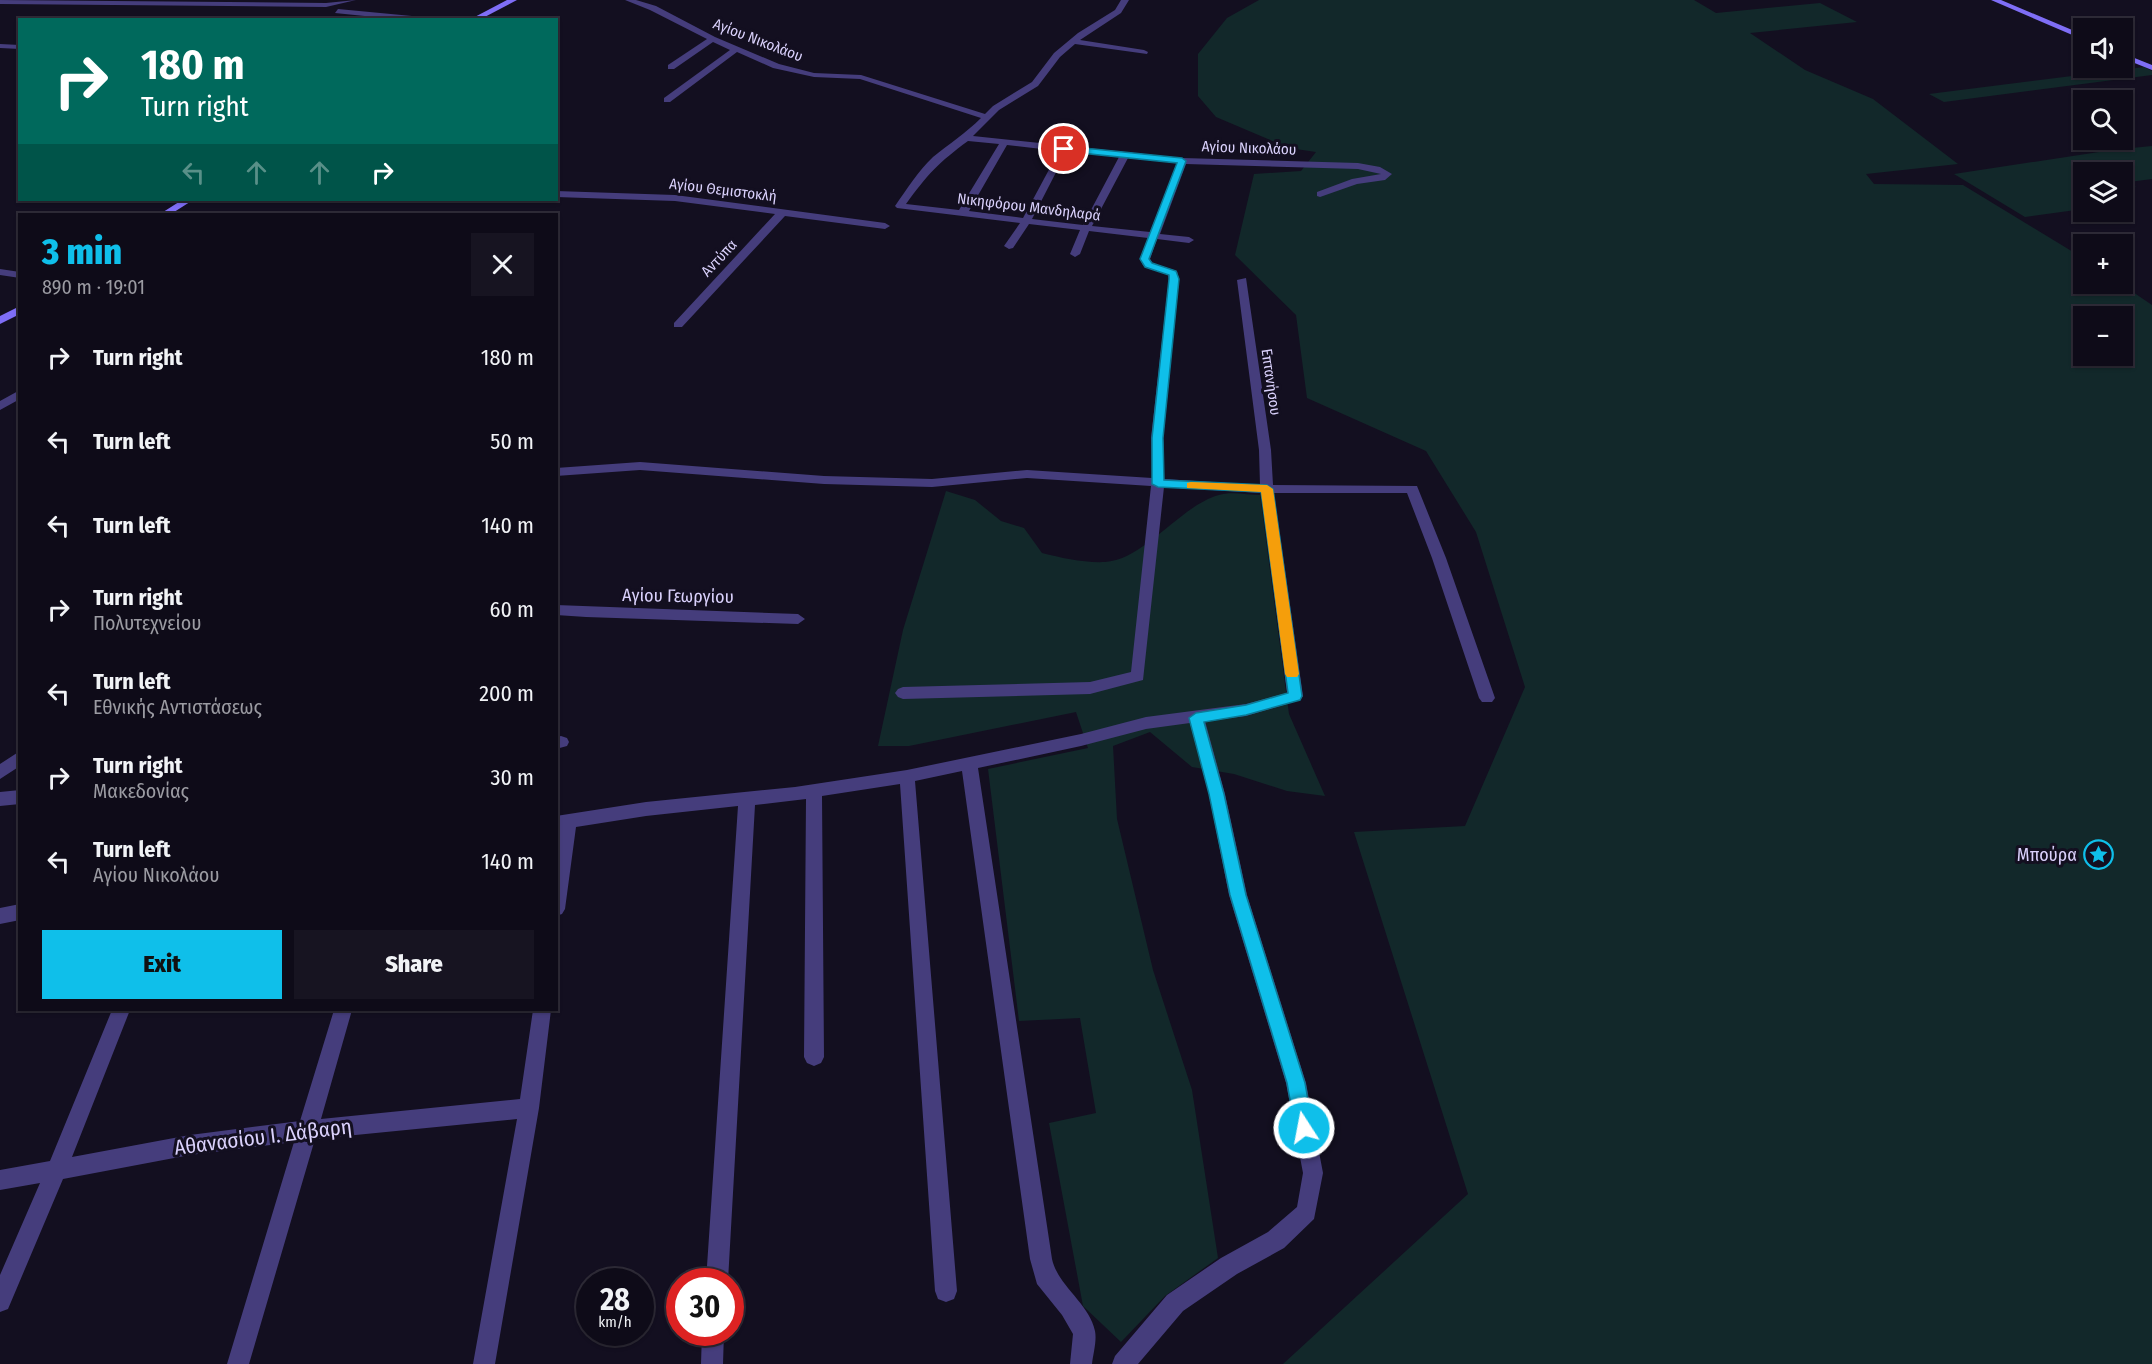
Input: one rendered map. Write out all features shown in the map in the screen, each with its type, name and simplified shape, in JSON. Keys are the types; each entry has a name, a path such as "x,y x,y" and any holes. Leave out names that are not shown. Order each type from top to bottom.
{"street":[{"path":"0,2 326,5 352,0"},
{"path":"476,18 513,0"},
{"name":"Αγίου Νικολάου","path":"629,0 653,8 712,39 794,72 861,77 986,117"},
{"path":"966,138 996,108 1035,84 1046,71 1048,63 1074,40 1118,11 1125,0"},
{"path":"1995,0 2073,33"},
{"path":"338,11 412,18"},
{"path":"671,66 712,39"},
{"path":"1074,40 1144,52"},
{"path":"0,46 18,47"},
{"path":"667,100 736,49"},
{"path":"2133,60 2152,68"},
{"name":"Αγίου Νικολάου","path":"966,138 1182,161 1358,166 1377,169 1387,174 1382,178 1355,181 1320,194"},
{"name":"Νικηφόρου Μανδηλαρά","path":"966,138 937,159 924,172 900,206 1189,240"},
{"path":"962,214 1004,143"},
{"path":"1009,246 1026,221 1064,149"},
{"path":"1075,254 1085,229 1125,155"},
{"path":"903,693 1090,688 1138,676 1158,484 1157,438 1170,330 1173,273 1148,265 1145,259 1182,161"},
{"name":"Αγίου Θεμιστοκλή","path":"558,194 675,198 885,226"},
{"path":"167,213 186,201"},
{"name":"Αντύπα","path":"678,325 782,213"},
{"path":"0,272 18,275"},
{"name":"Επτανήσου","path":"1196,718 1246,710 1296,696 1267,489 1264,439 1242,280"},
{"path":"0,321 18,310"},
{"path":"0,406 18,394"},
{"path":"558,472 640,466 824,480 932,483 1027,474 1158,484 1267,489 1412,489 1439,558 1487,699"},
{"name":"Αγίου Γεωργίου","path":"558,610 633,616 667,614 798,619"},
{"path":"558,884 563,822 646,809 814,791 907,776 1081,741 1146,723 1196,718 1216,794 1238,895 1296,1083 1313,1173 1307,1212 1276,1240 1229,1266 1175,1303 1123,1364"},
{"path":"0,773 18,759"},
{"path":"969,763 1041,1259 1045,1276 1070,1307 1084,1332 1081,1364"},
{"path":"907,776 946,1291"},
{"path":"814,791 814,1057"},
{"path":"0,799 18,797"},
{"path":"718,1268 747,799"},
{"path":"0,1301 121,1011"},
{"path":"238,1364 343,1011"},
{"path":"484,1364 528,1108 542,1011"},
{"name":"Αθανασίου Ι. Δάβαρη","path":"0,1180 190,1145 306,1130 528,1108"},
{"path":"712,1364 713,1346"}],"green space":[{"path":"1259,0 1694,0 1716,13 1820,3 1857,22 1750,33 1805,70 1873,99 1958,164 1866,174 1874,184 1963,185 2073,252 2073,294 2133,294 2133,292 2152,305 2152,1364 1283,1364 1468,1194 1354,832 1465,826 1525,687 1476,532 1426,451 1307,398 1296,315 1235,255 1254,174 1301,171 1316,152 1289,148 1216,117 1198,96 1198,54 1227,18"},
{"path":"2144,67 2152,71 2152,75 2133,77 2133,68"},
{"path":"2073,76 2073,78 2129,78 1944,102 1929,94"},
{"path":"2152,146 2152,179 2133,181 2133,162 2073,162 2073,210 2025,217 1954,174 2112,150 2133,150 2133,148"},
{"path":"946,491 975,500 1001,521 1024,528 1042,553 1073,560 1097,562 1120,559 1134,552 1191,509 1219,495 1229,493 1260,495 1289,714 1325,796 1287,791 1234,774 1192,767 1150,732 1113,746 1117,819 1153,970 1192,1090 1218,1258 1165,1296 1121,1342 1083,1306 1049,1123 1096,1113 1080,1018 1019,1021 988,769 1088,748 1076,712 909,746 878,746 903,630"}],"slow traffic":[{"path":"1191,485 1267,489 1292,674"}],"place":[{"name":"Μπούρα","path":"2098,855"}],"route":[{"path":"1064,149 1182,161 1145,259 1148,265 1173,273 1174,279 1157,438 1158,484 1267,489 1296,696 1246,710 1196,718 1216,794 1238,895 1296,1083 1304,1128"}]}
